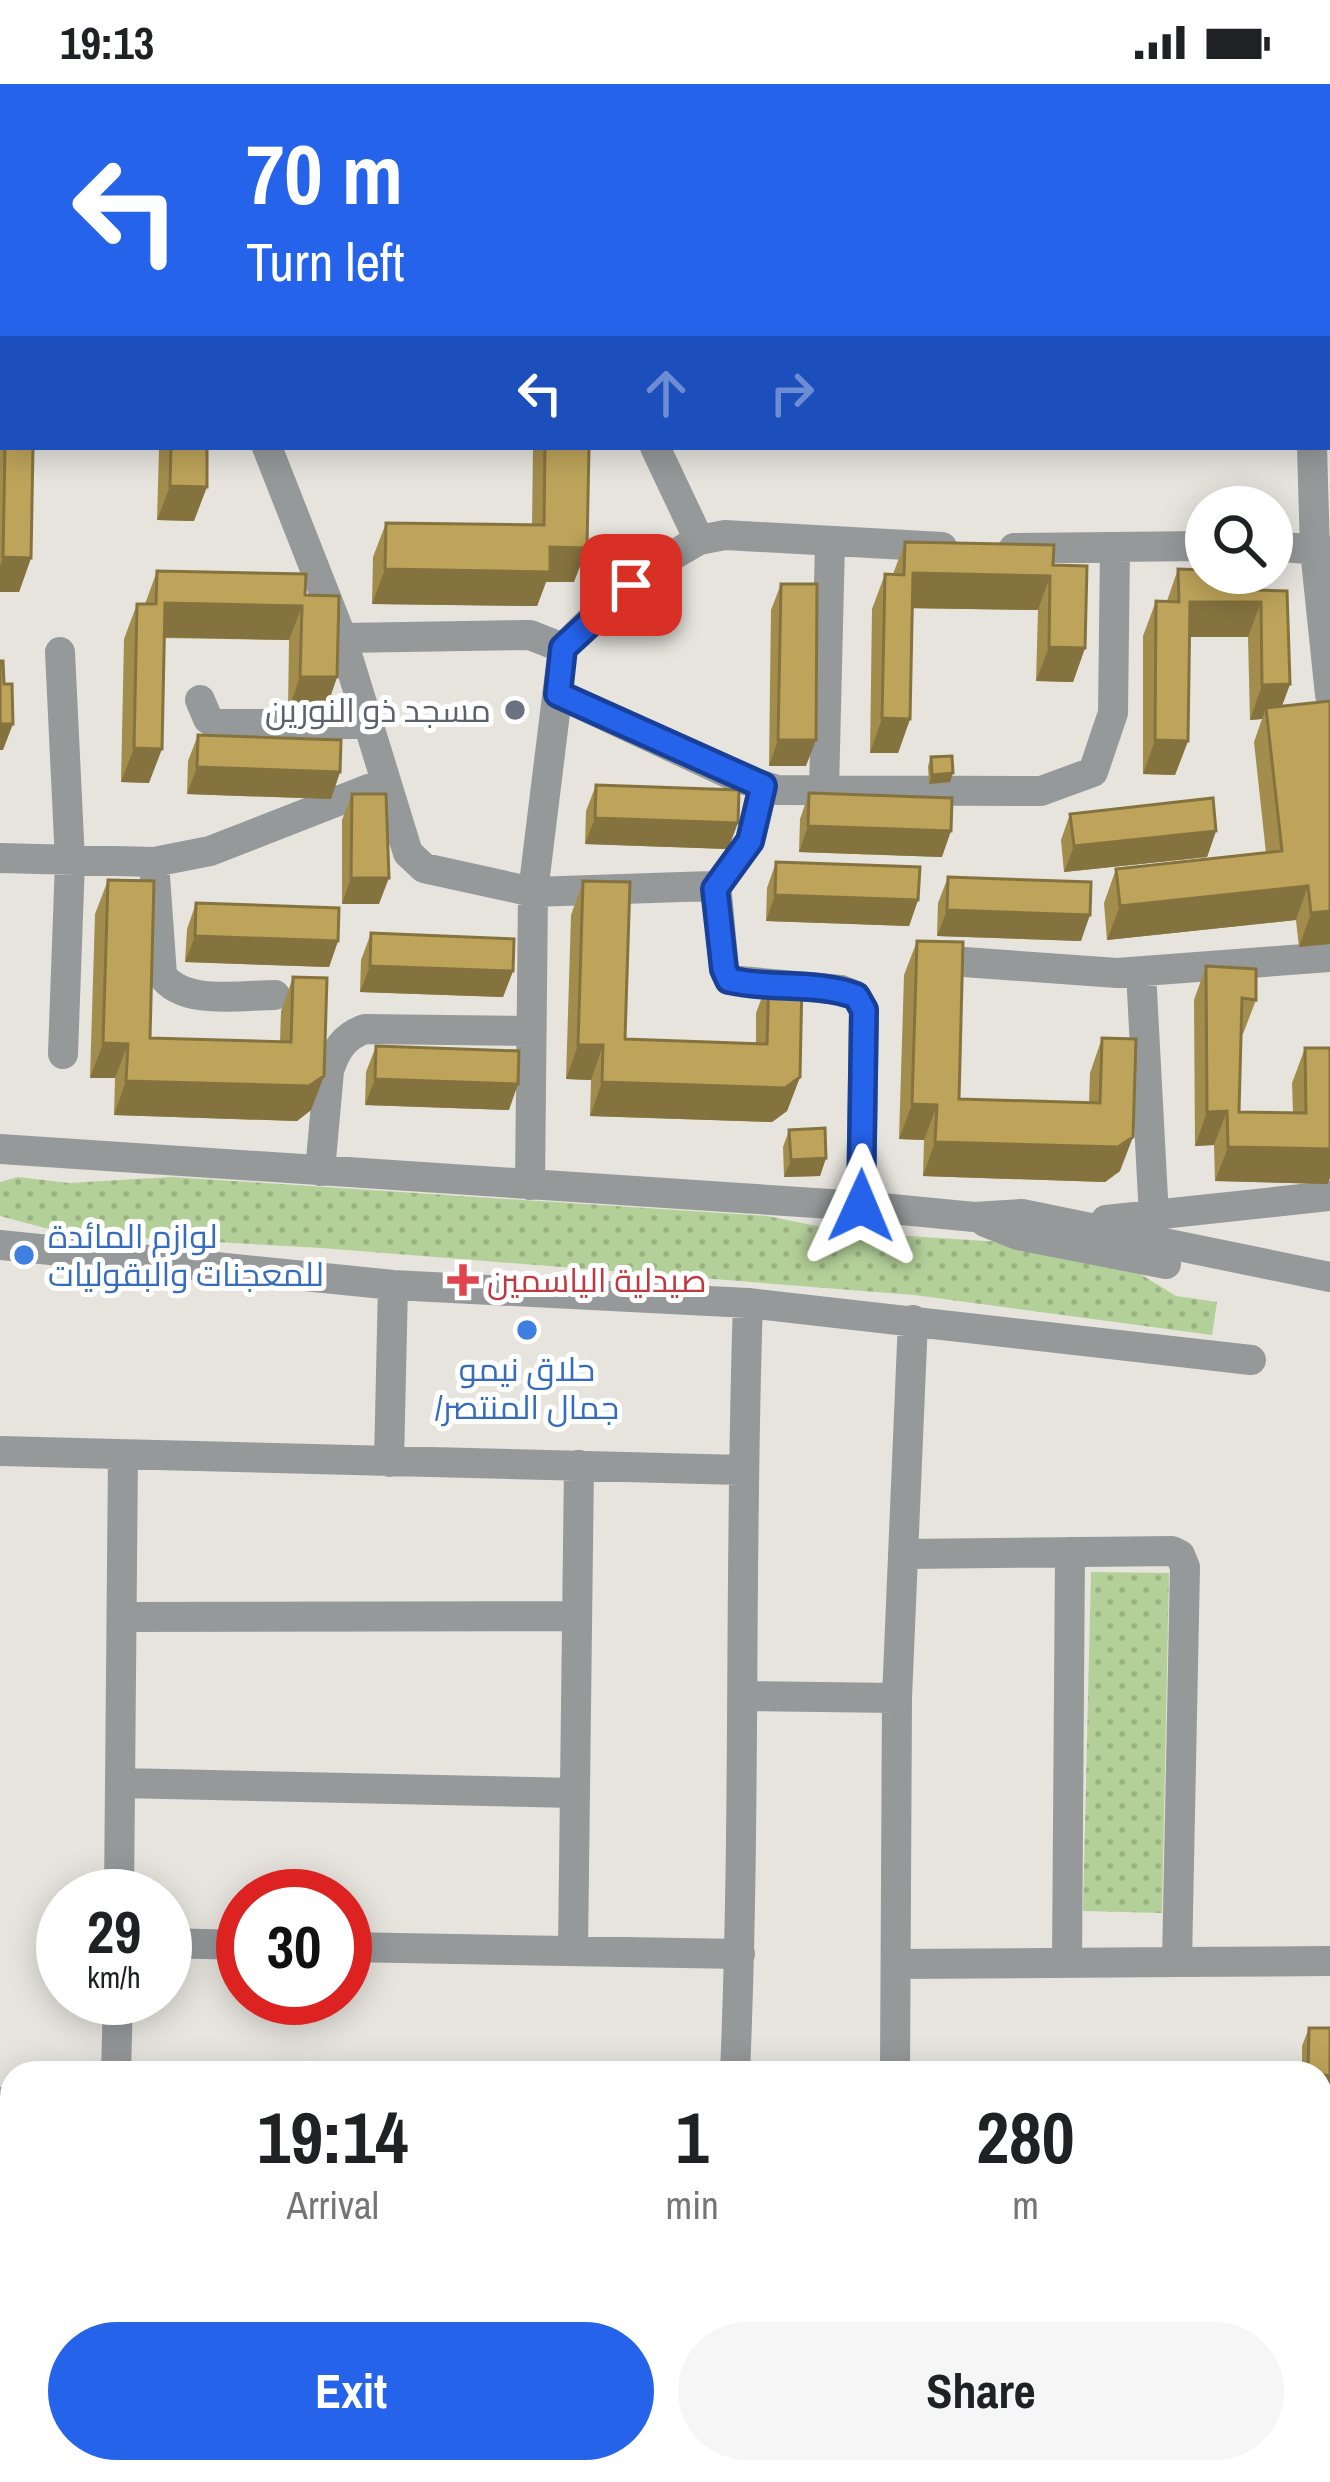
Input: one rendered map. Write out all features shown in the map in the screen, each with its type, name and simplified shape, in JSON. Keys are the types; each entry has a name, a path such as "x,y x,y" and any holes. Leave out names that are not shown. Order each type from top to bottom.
{"street":[{"path":"268,450 342,638 408,853 424,868 533,892 705,885 715,889"},
{"path":"656,450 699,540"},
{"path":"1312,450 1330,695"},
{"path":"530,1185 533,892 563,648 606,604 656,565 699,540 725,535 830,543 1185,546"},
{"path":"824,790 830,543"},
{"path":"558,694 763,786 1041,791 1093,772 1113,713 1115,548"},
{"path":"1293,548 1323,550"},
{"path":"342,638 530,635 563,648"},
{"path":"60,652 70,860 63,1054"},
{"path":"200,700 208,719 216,724 368,724"},
{"path":"0,858 154,862 227,845 384,783"},
{"path":"763,786 750,841 715,889 724,969 729,980 841,990 856,996 864,1010 861,1206"},
{"path":"154,862 162,975 169,985 198,994 275,995"},
{"path":"936,960 1141,972 1330,957"},
{"path":"1141,972 1154,1217"},
{"path":"320,1171 329,1071 334,1055 351,1034 364,1029 531,1030"},
{"path":"0,1149 974,1217 1022,1214 1330,1277"},
{"path":"1070,1222 1330,1196"},
{"path":"974,1217 1018,1235 1330,1297"},
{"path":"0,1245 393,1285 748,1303 1251,1360"},
{"path":"389,1462 393,1285"},
{"path":"736,2061 748,1303"},
{"path":"895,2061 897,1698 913,1320"},
{"path":"0,1451 742,1470"},
{"path":"120,1869 123,1454"},
{"path":"573,1951 579,1466"},
{"path":"905,1554 1172,1551 1180,1555 1185,1567 1177,1962"},
{"path":"1067,1963 1070,1552"},
{"path":"123,1617 578,1616"},
{"path":"742,1696 897,1698"},
{"path":"122,1783 575,1793"},
{"path":"372,1947 740,1954"},
{"path":"898,1964 1330,1961"},
{"path":"116,2061 117,2025"}],"green space":[{"path":"18,1177 69,1183 172,1177 767,1216 847,1232 1001,1242 1137,1272 1176,1296 1217,1302 1212,1335 914,1295 125,1237 45,1228 0,1216 0,1182"},
{"path":"1091,1572 1169,1573 1162,1913 1083,1911"}],"building":[{"path":"5,450 33,450 31,558 3,557"},
{"path":"171,450 207,450 207,487 170,486"},
{"path":"545,450 589,450 587,548 550,547 550,572 385,569 386,523 544,525"},
{"path":"905,542 1054,545 1053,565 1087,566 1085,648 1049,647 1050,576 913,573 910,719 882,718 885,574 904,575"},
{"path":"1178,569 1185,569 1185,594 1287,594 1290,684 1262,685 1261,602 1190,602 1188,741 1155,740 1156,601 1179,602"},
{"path":"157,571 306,574 305,595 339,596 337,677 300,677 302,606 165,603 162,749 134,748 137,604 156,604"},
{"path":"781,584 817,584 816,740 778,740"},
{"path":"0,661 4,684 12,684 13,724 0,724"},
{"path":"1330,701 1330,911 1311,913 1308,886 1120,906 1116,869 1282,851 1266,708"},
{"path":"198,735 341,740 340,772 197,767"},
{"path":"952,756 953,773 932,775 931,757"},
{"path":"596,785 739,790 738,823 595,818"},
{"path":"809,793 952,798 951,831 808,826"},
{"path":"352,794 386,794 389,878 351,878"},
{"path":"1213,798 1216,831 1074,846 1070,814"},
{"path":"776,862 920,867 918,900 775,895"},
{"path":"948,877 1091,882 1090,915 947,910"},
{"path":"108,880 154,881 150,1038 291,1042 293,977 327,978 324,1076 309,1086 126,1081 128,1044 103,1043"},
{"path":"583,881 630,882 625,1039 767,1044 769,978 802,980 800,1077 785,1088 602,1082 603,1045 578,1045"},
{"path":"196,903 339,908 338,941 195,936"},
{"path":"371,933 514,939 513,971 370,966"},
{"path":"917,941 963,942 959,1099 1100,1103 1102,1038 1136,1039 1133,1137 1118,1147 935,1142 937,1105 912,1104"},
{"path":"1206,966 1256,969 1256,1000 1242,998 1239,1112 1306,1113 1305,1048 1330,1048 1330,1149 1228,1147 1227,1111 1207,1112"},
{"path":"376,1046 519,1051 518,1084 375,1079"},
{"path":"825,1128 826,1158 791,1160 789,1130"},
{"path":"1309,2028 1330,2028 1330,2061 1308,2061"}],"place":[{"name":"مسجد ذو النورين","path":"515,710"},
{"name":"لوازم المائدة للمعجنات والبقوليات","path":"24,1255"},
{"name":"صيدلية الياسمين","path":"463,1280"},
{"name":"حلاق نيمو /جمال المنتصر","path":"527,1330"}],"route":[{"path":"631,585 563,648 558,694 763,786 750,841 715,889 724,969 729,980 841,990 856,996 864,1010 861,1206"}]}
